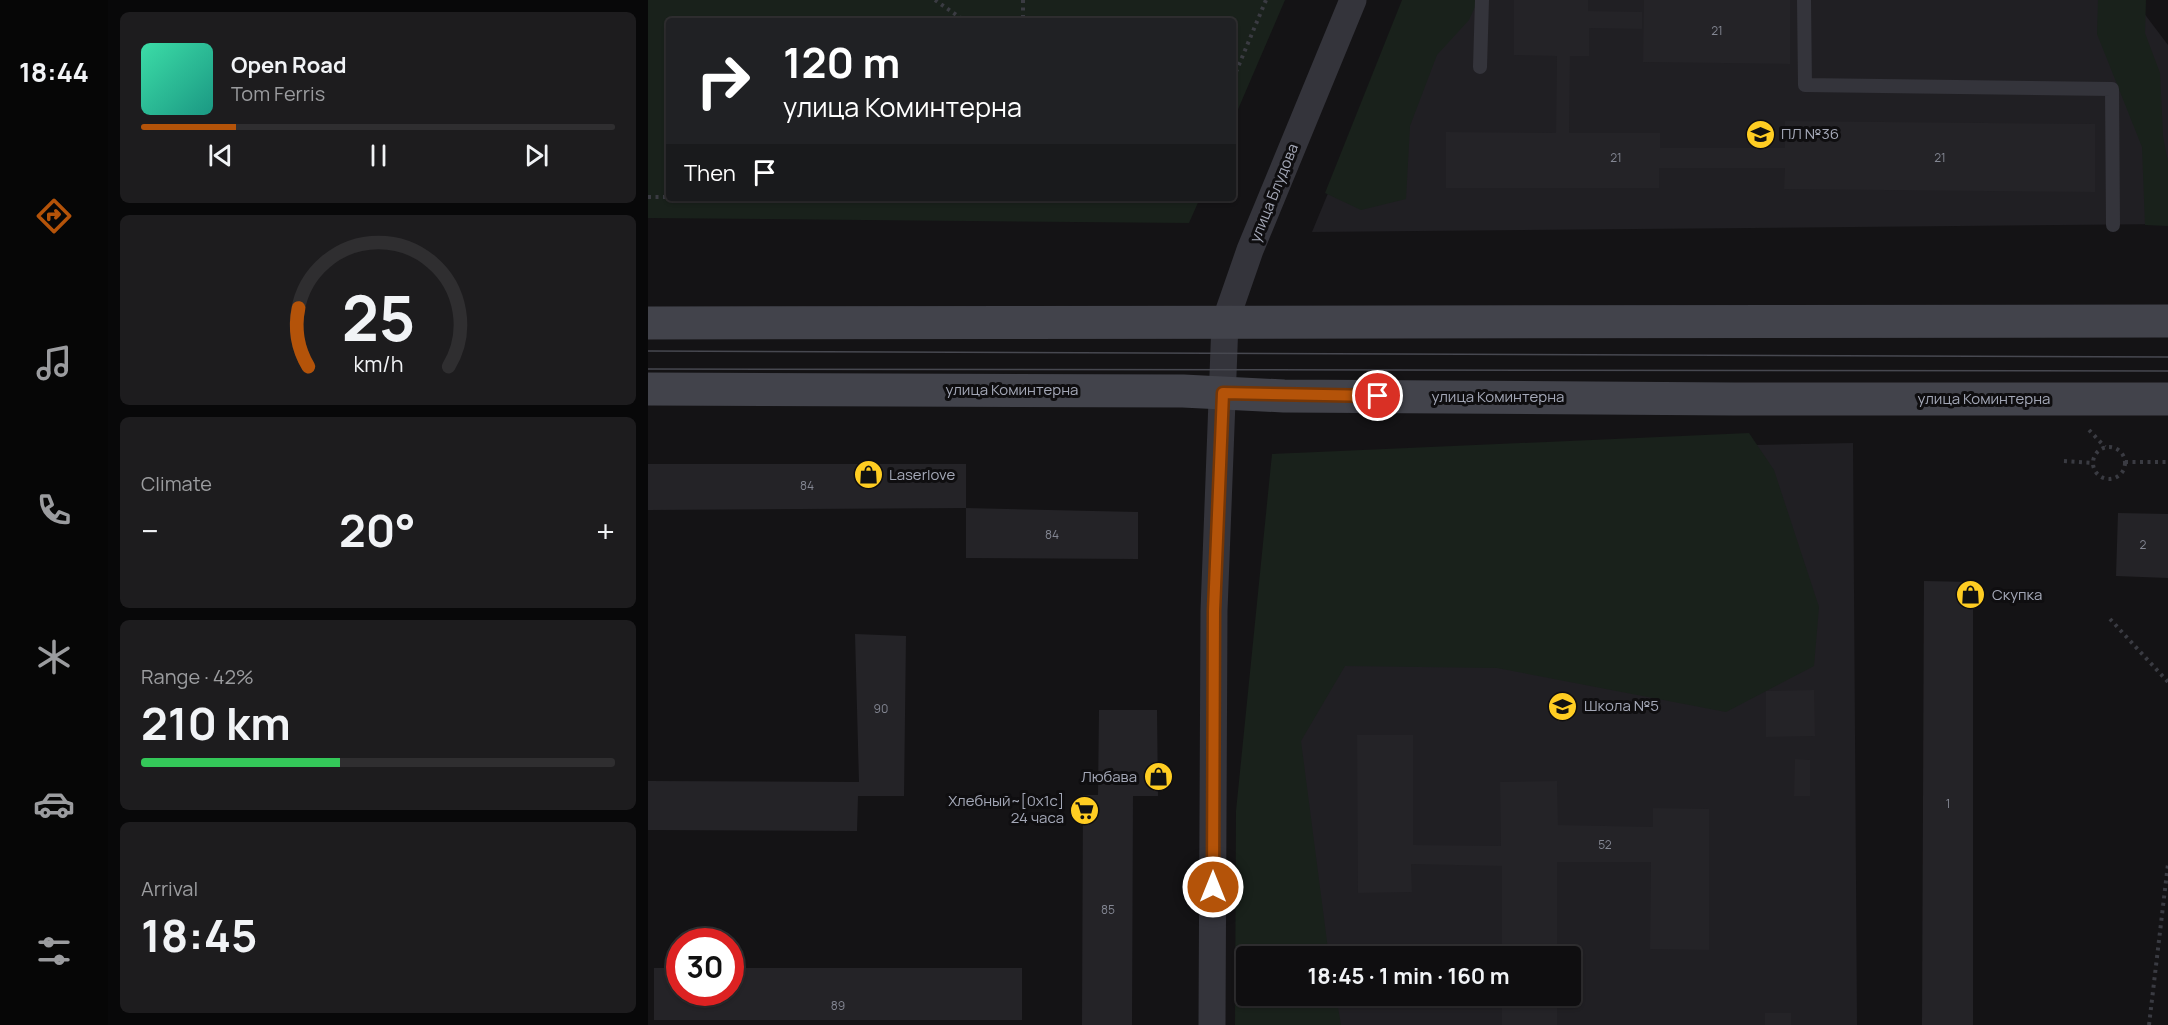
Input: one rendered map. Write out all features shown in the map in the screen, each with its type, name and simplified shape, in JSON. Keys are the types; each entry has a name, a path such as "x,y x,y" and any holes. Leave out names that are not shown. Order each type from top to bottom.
{"street":[{"name":"улица Блудова","path":"1212,1025 1214,611 1225,322 1250,250 1353,0"},
{"path":"648,323 2168,321"},
{"name":"улица Коминтерна","path":"648,389 1710,399 2168,399"}],"lane":[{"path":"1480,67 1482,0"},
{"path":"1804,0 1805,85 2112,89 2113,225"}],"path":[{"path":"935,0 961,18"},
{"path":"1023,0 1023,18"},
{"path":"1236,72 1266,0"},
{"path":"648,197 666,197"},
{"path":"2086,426 2105,447"},
{"path":"2105,447 2121,451 2125,462 2124,470 2120,475 2111,479 2100,476 2093,463 2097,453 2105,447"},
{"path":"2064,462 2093,463"},
{"path":"2125,462 2168,462"},
{"path":"2110,619 2168,682"},
{"path":"2149,1025 2168,864"}],"shaded area":[{"path":"648,0 1285,0 1236,114 1236,18 666,18 666,201 1199,201 1189,223 648,218"},
{"path":"1402,0 1478,0 1469,20 1437,55 1410,126 1406,199 1361,210 1325,193"},
{"name":"ПЛ №36","path":"1408,0 2134,0 2168,45 2168,224 1312,232"},
{"path":"2098,0 2146,0 2145,33 2160,73 2163,136 2168,162 2168,226 2145,225 2142,147 2097,34"},
{"path":"1749,433 1774,470 1819,607 1814,666 1726,712 1497,668 1345,666 1301,741 1328,946 1236,946 1236,1006 1338,1006 1341,1025 1235,1025 1236,811 1272,454"},
{"name":"Школа №5","path":"1853,443 1857,1025 1269,1025 1269,1006 1581,1006 1581,946 1269,946 1272,454"}],"building":[{"path":"1514,0 1588,0 1588,11 1642,12 1642,29 1589,28 1589,56 1570,56 1569,133 1660,133 1660,148 1785,148 1785,121 2095,124 2095,192 1784,189 1785,168 1659,168 1659,188 1446,188 1446,132 1556,133 1557,56 1514,55"},
{"path":"1644,0 1790,0 1790,64 1643,62"},
{"path":"648,464 966,464 966,508 648,510"},
{"path":"966,508 1138,512 1138,559 966,558"},
{"path":"2118,513 2168,514 2168,578 2116,576"},
{"path":"1924,581 1973,582 1973,1025 1922,1025"},
{"path":"855,634 906,636 904,796 858,796 857,831 648,830 648,781 859,782"},
{"path":"1814,690 1815,736 1766,737 1766,691"},
{"path":"1099,710 1157,710 1158,796 1133,796 1132,1025 1082,1025 1083,795 1098,795"},
{"path":"1357,735 1413,735 1413,845 1501,846 1500,782 1557,781 1558,825 1653,827 1653,808 1709,809 1709,950 1650,949 1651,862 1557,862 1557,946 1502,946 1502,866 1411,864 1412,892 1358,893"},
{"path":"1795,759 1810,760 1810,796 1794,796"},
{"path":"654,968 666,968 666,1006 744,1006 744,968 1022,968 1022,1020 654,1020"},
{"path":"1502,1006 1557,1006 1557,1025 1502,1025"},
{"path":"1765,1013 1791,1013 1791,1025 1765,1025"}],"tram line":[{"path":"648,351 2168,357"},
{"path":"648,369 2168,371"}],"place":[{"name":"ПЛ №36","path":"1760,134"},
{"name":"Laserlove","path":"868,475"},
{"name":"Скупка","path":"1971,595"},
{"name":"Школа №5","path":"1563,706"},
{"name":"Любава","path":"1158,777"},
{"name":"Хлебный~[0x1c] 24 часа","path":"1085,810"}],"route":[{"path":"1213,887 1214,611 1223,393 1284,396 1378,396"}]}
